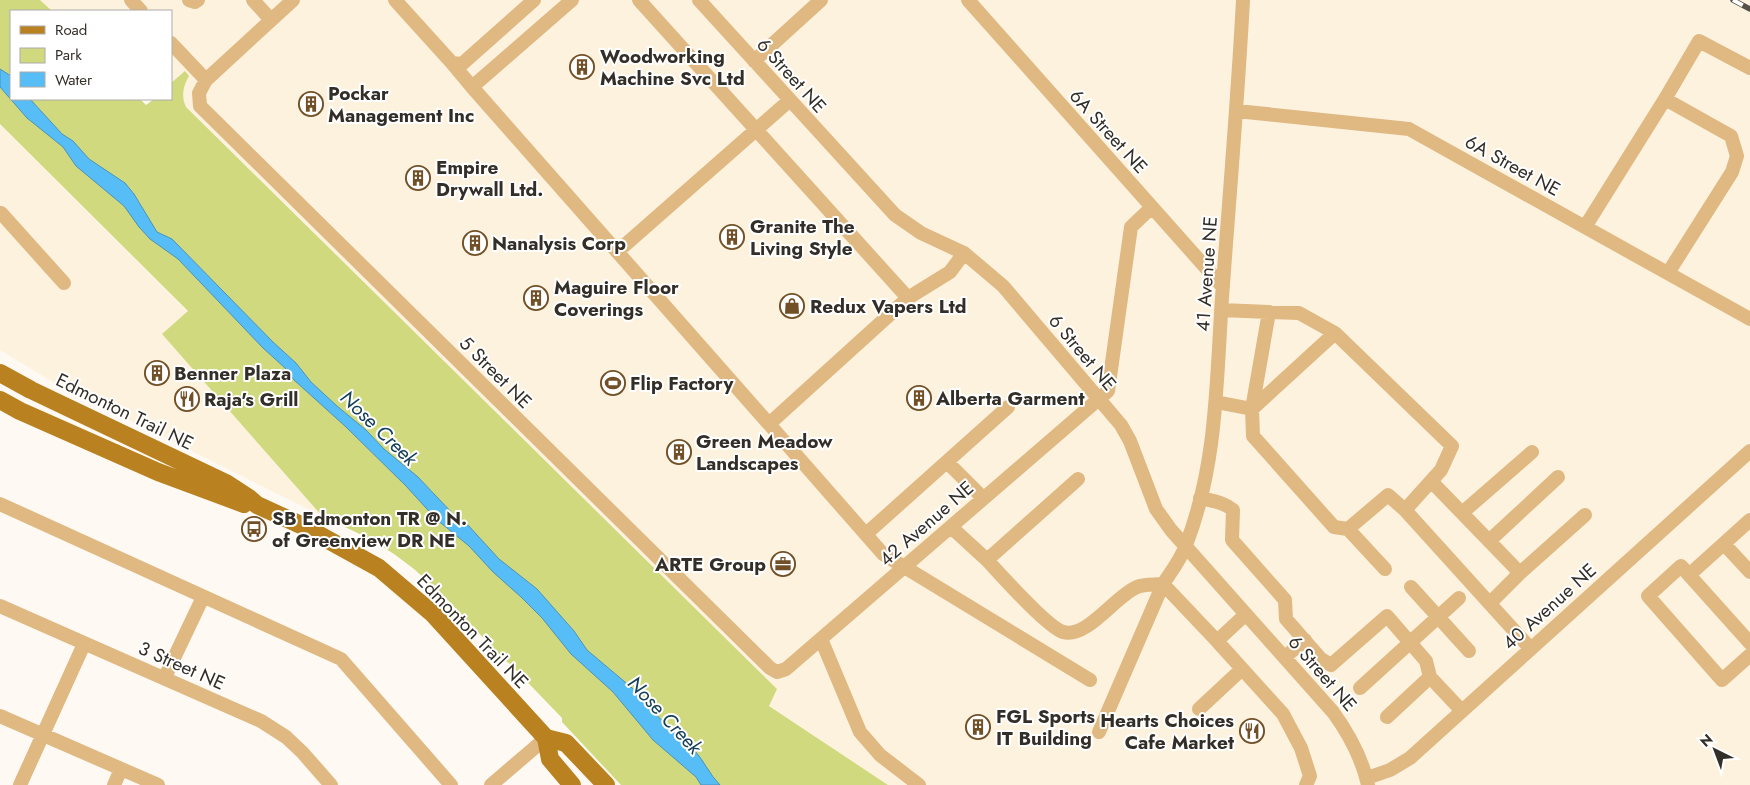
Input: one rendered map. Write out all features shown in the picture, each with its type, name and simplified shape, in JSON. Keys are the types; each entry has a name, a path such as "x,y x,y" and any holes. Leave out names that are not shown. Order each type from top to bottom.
{"main road":[{"name":"Edmonton Trail NE","path":"0,373 31,390 226,483 257,505 303,526 379,568 433,614 546,738 550,758 572,785"},
{"name":"Edmonton Trail NE","path":"0,400 158,472 246,505 257,505"},
{"name":"Edmonton Trail NE","path":"546,738 566,743 606,785"}],"street":[{"path":"131,0 140,10"},
{"path":"189,0 195,2 198,0"},
{"path":"253,0 271,20"},
{"path":"172,44 206,80 293,0"},
{"path":"395,0 884,554 1090,680"},
{"path":"452,63 462,64 534,0"},
{"path":"472,87 572,0"},
{"path":"638,0 908,298"},
{"name":"6 Street NE","path":"699,0 895,215 921,233 964,253 1003,286 1121,425 1130,441 1156,508 1186,546 1346,729 1358,752 1367,782"},
{"path":"754,61 821,0"},
{"name":"6A Street NE","path":"968,0 1223,287"},
{"name":"41 Avenue NE","path":"1099,732 1163,584 1186,546 1208,467 1216,402 1243,0"},
{"path":"1585,227 1666,99 1699,41 1750,68"},
{"name":"5 Street NE","path":"206,80 199,93 200,106 770,668 778,672"},
{"path":"1666,99 1731,136 1737,156 1732,172 1668,273"},
{"path":"617,252 790,100"},
{"name":"6A Street NE","path":"1237,111 1409,129 1750,319"},
{"name":"42 Avenue NE","path":"778,672 786,669 1108,391 1130,227 1152,207"},
{"path":"1,213 64,283"},
{"path":"768,424 908,298 950,272 964,253"},
{"path":"1221,310 1299,313 1335,333 1452,446 1441,470 1405,510"},
{"path":"1269,312 1252,409 1253,436 1334,527 1348,529 1385,569"},
{"path":"1252,409 1335,333"},
{"path":"1216,402 1252,409"},
{"path":"866,534 1008,407"},
{"name":"40 Avenue NE","path":"1367,782 1410,758 1750,451"},
{"path":"1462,513 1532,452"},
{"path":"947,462 983,498"},
{"path":"1489,541 1558,476"},
{"path":"987,560 1078,479"},
{"path":"1431,481 1520,572"},
{"path":"1348,529 1388,495 1405,510 1530,648"},
{"path":"1200,498 1221,503 1233,510 1232,540 1285,600 1286,618 1321,658 1331,665 1387,616 1426,661 1430,678 1462,710"},
{"path":"0,504 341,659 451,785"},
{"path":"1490,603 1520,572 1585,515"},
{"path":"1689,575 1750,520"},
{"path":"951,526 1039,613 1064,632 1075,632 1088,625 1131,590 1139,586 1163,584 1283,714 1301,748 1310,776 1306,785"},
{"path":"1724,544 1750,572"},
{"path":"1750,643 1681,566 1648,596 1722,680 1750,655"},
{"path":"1411,587 1468,651"},
{"path":"165,677 203,597"},
{"path":"1360,688 1459,598"},
{"name":"3 Street NE","path":"0,606 84,644 165,677 261,721 286,737 331,785"},
{"path":"1217,641 1246,614"},
{"path":"821,639 860,732 880,755 919,785"},
{"path":"1285,657 1305,640"},
{"path":"20,785 84,644"},
{"path":"1200,708 1242,669"},
{"path":"1387,717 1430,678"},
{"path":"0,716 158,785"},
{"path":"491,785 546,738"},
{"path":"114,785 121,769"}],"shaded area":[{"path":"40,0 1750,0 1750,785 888,785 768,705 777,689 186,107 183,92 185,71 172,82 172,10 51,10"},
{"path":"0,124 188,312 162,334 322,516 51,381 0,350"}],"green space":[{"path":"0,0 40,0 51,10 10,10 10,100 141,100 146,105 153,100 172,100 172,82 185,71 189,76 183,91 186,107 777,689 769,706 888,785 621,785 562,722 562,718 446,598 414,569 370,539 322,516 162,334 188,311 0,124"}],"water":[{"path":"0,69 10,75 10,98 0,87"},
{"path":"11,100 31,100 62,134 73,141 89,159 125,183 134,194 157,232 172,239 296,363 311,382 366,430 384,449 418,477 454,515 467,524 499,559 537,589 574,631 587,650 638,693 658,716 695,751 720,785 701,785 696,777 653,740 613,692 571,654 542,618 521,597 493,572 469,546 436,519 406,486 346,427 294,380 285,368 263,348 178,259 150,239 124,206 76,166 63,147 27,118"}],"railway":[{"path":"1733,0 1750,9"}],"place":[{"name":"Woodworking Machine Svc Ltd","path":"582,67"},
{"name":"Pockar Management Inc","path":"311,104"},
{"name":"Empire Drywall Ltd.","path":"418,178"},
{"name":"Granite The Living Style","path":"732,237"},
{"name":"Nanalysis Corp","path":"475,243"},
{"name":"Maguire Floor Coverings","path":"536,298"},
{"name":"Redux Vapers Ltd","path":"792,306"},
{"name":"Benner Plaza","path":"157,373"},
{"name":"Flip Factory","path":"613,383"},
{"name":"Alberta Garment","path":"919,398"},
{"name":"Raja's Grill","path":"187,399"},
{"name":"Green Meadow Landscapes","path":"679,452"},
{"name":"SB Edmonton TR @ N. of Greenview DR NE","path":"254,529"},
{"name":"ARTE Group","path":"783,564"},
{"name":"FGL Sports IT Building","path":"978,727"},
{"name":"Hearts Choices Cafe Market","path":"1252,731"}],"water label":[{"name":"Nose Creek","path":"379,428"},
{"name":"Nose Creek","path":"665,715"}]}
